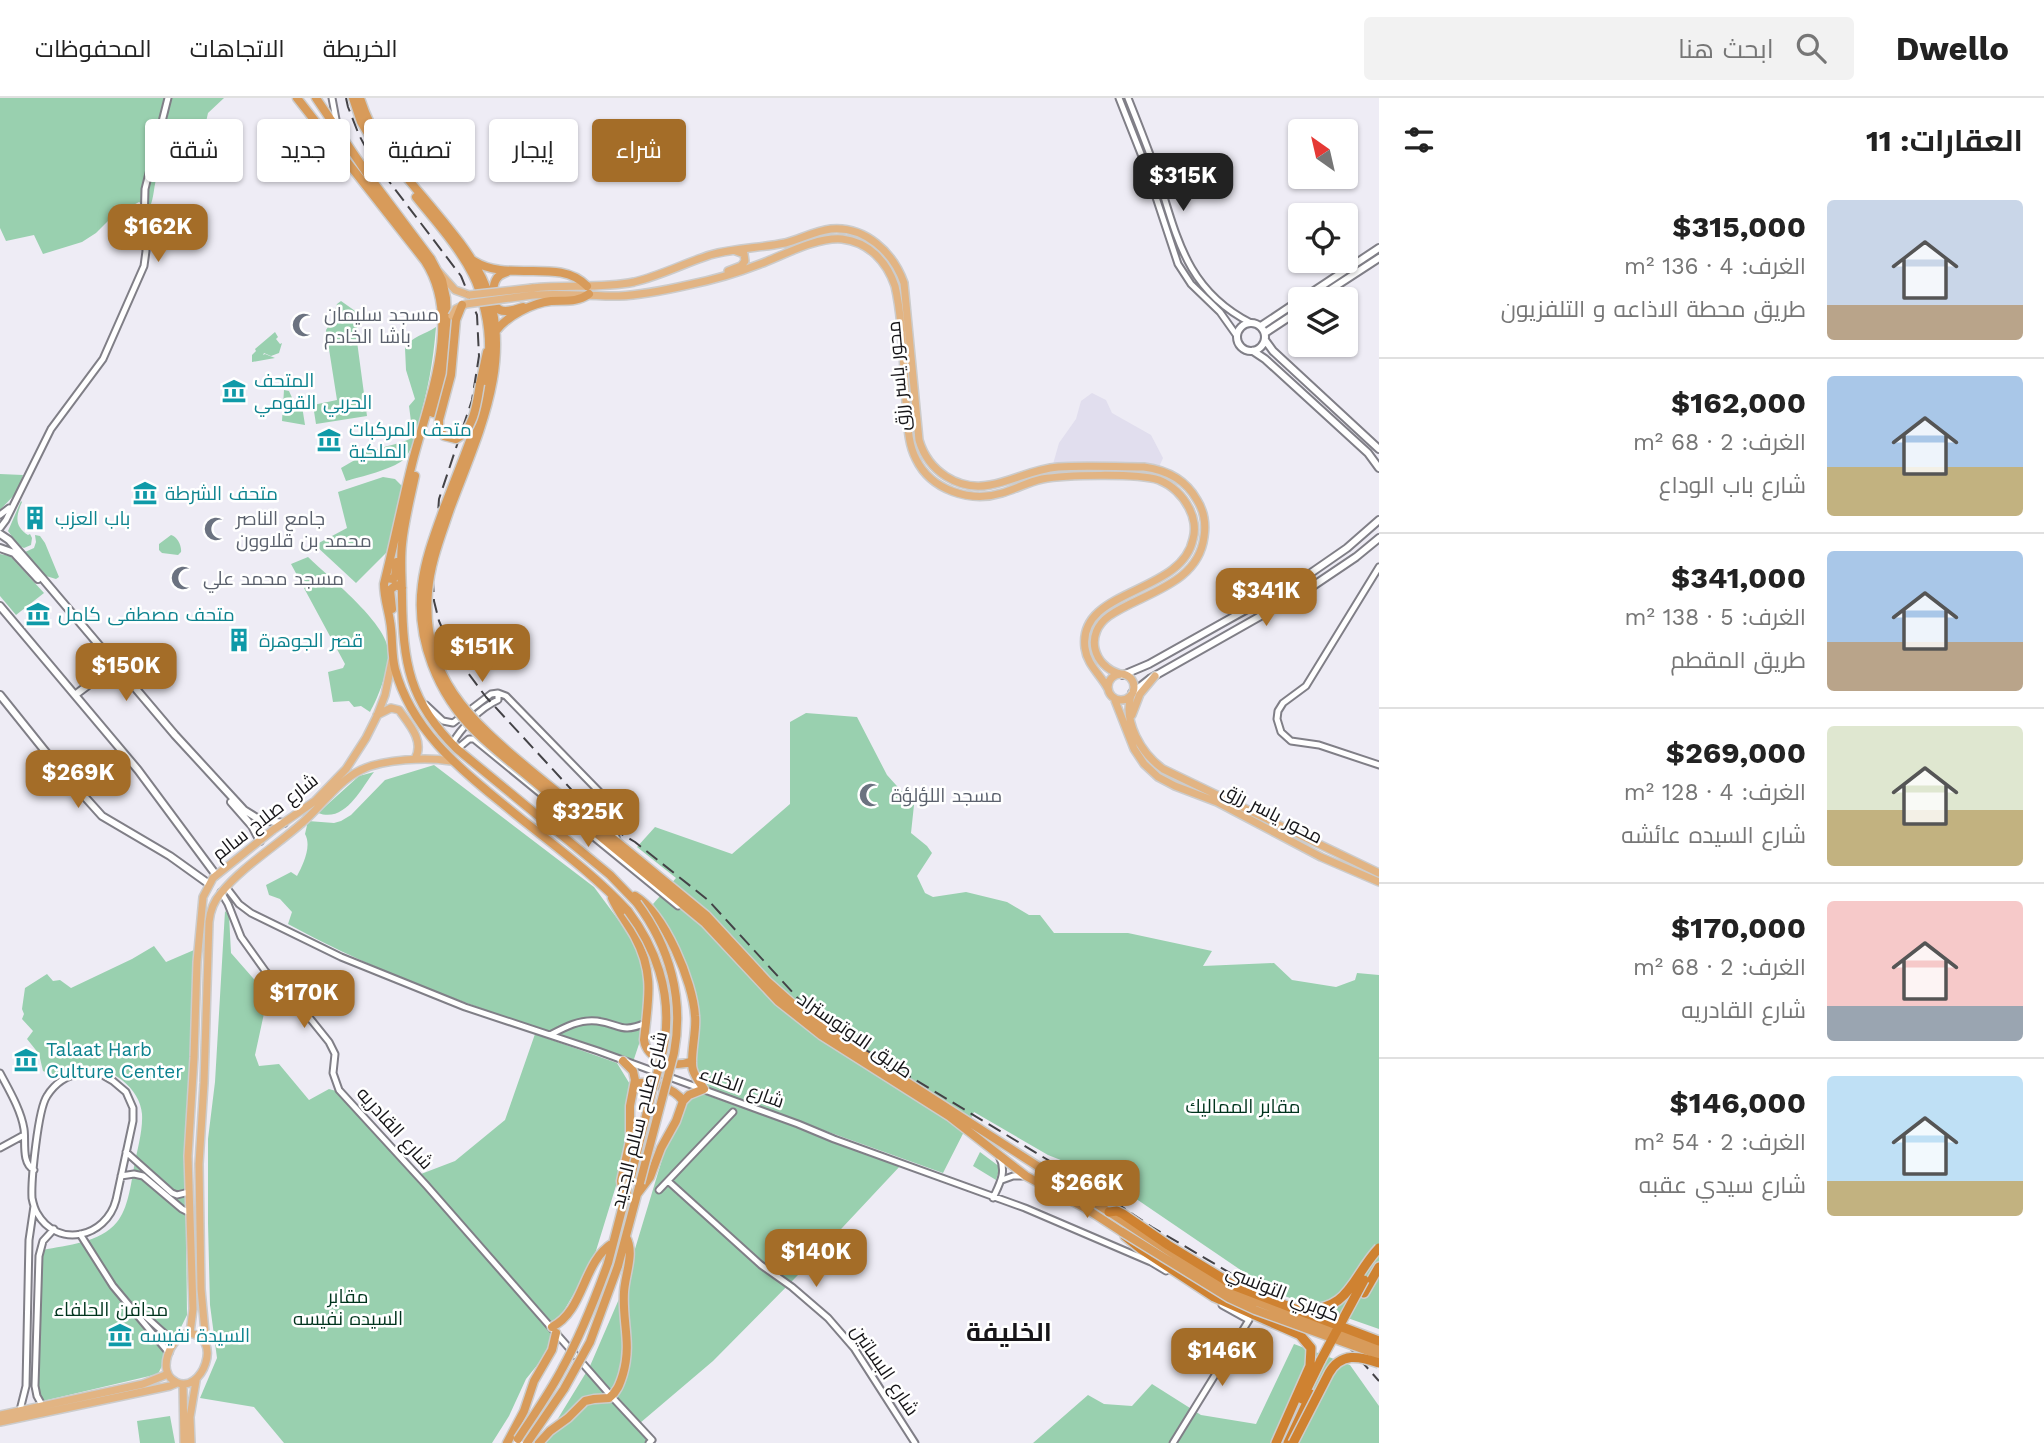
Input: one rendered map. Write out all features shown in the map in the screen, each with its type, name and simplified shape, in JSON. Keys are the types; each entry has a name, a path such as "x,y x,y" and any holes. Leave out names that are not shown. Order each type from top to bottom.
{"highway":[{"name":"شارع صلاح سالم","path":"297,98 313,119"},
{"path":"316,98 331,119"},
{"path":"353,98 364,120"},
{"path":"360,98 364,120"},
{"path":"319,119 314,112 318,107 325,109"},
{"path":"350,149 438,272 446,298 448,332 444,373 418,463 396,576 393,579 386,578"},
{"name":"شارع صلاح سالم","path":"350,166 425,261 439,297 441,338 435,384 411,466 386,578 385,599 391,622 393,657"},
{"path":"404,182 446,234 473,274 480,292 490,342 488,377 447,509"},
{"path":"410,182 471,259 486,287 496,331 496,364 487,407 429,552 422,588 426,647 436,675 457,709 476,732 597,830"},
{"path":"471,259 488,269 507,272 562,273 577,278 588,290 577,300 548,302 503,311 496,307 494,284 499,276 507,272"},
{"path":"462,305 456,320 449,384 439,420 439,429 444,436 456,439 466,432 475,407 490,342"},
{"path":"496,331 504,323 535,305"},
{"path":"401,548 402,589"},
{"path":"391,622 390,590 396,585 402,589"},
{"name":"شارع صلاح سالم الجديد","path":"402,589 406,662 420,699 436,726 455,747 629,893 653,927 668,961 676,995 678,1023 674,1053 607,1302 590,1342 568,1382 527,1443"},
{"name":"شارع صلاح سالم الجديد","path":"393,657 401,685 416,715 451,761 610,892 628,911 646,938 659,967 664,991 666,1017 663,1048 608,1263 570,1354 555,1383 516,1441"},
{"name":"طريق الاوتوستراد","path":"597,830 706,915 767,981 806,1015 1109,1212"},
{"name":"طريق الاوتوستراد","path":"597,830 694,912 764,986 801,1020 842,1050 955,1121 1029,1178 1085,1208 1122,1232"},
{"path":"610,892 638,942 647,966 650,989 644,1043 647,1051 674,1064 681,1065 691,1061"},
{"path":"629,893 643,902 662,924 692,995 696,1030 691,1061 694,1073 704,1089 689,1095 683,1101 650,1177 638,1192"},
{"path":"623,1061 633,1071 635,1080"},
{"path":"627,1193 622,1188 621,1181 630,1141 630,1106 638,1072 645,1069"},
{"path":"635,1080 674,1092 683,1101"},
{"path":"1016,1169 1024,1166 1025,1158"},
{"path":"1029,1178 1034,1171 1041,1168"},
{"path":"1109,1212 1123,1213 1222,1279 1379,1341"},
{"name":"كوبري التونسي","path":"1109,1212 1231,1292 1379,1349"},
{"path":"1122,1232 1141,1250 1214,1297 1296,1332 1308,1343 1312,1354 1310,1366 1276,1443"},
{"name":"كوبري التونسي","path":"1122,1232 1229,1298 1379,1355"},
{"path":"540,1443 585,1401 612,1397 617,1391 628,1350 624,1296 630,1250 626,1237"},
{"path":"508,1443 524,1411 534,1381 552,1350 554,1330 568,1314 597,1258 613,1243"},
{"path":"1286,1306 1315,1308 1339,1300 1349,1291 1379,1248"},
{"path":"1282,1443 1364,1280 1379,1257"},
{"path":"1287,1443 1324,1362 1379,1266"},
{"path":"1364,1293 1379,1281"},
{"path":"1293,1443 1336,1363 1352,1356 1379,1363"}],"main road":[{"name":"محور ياسر رزق","path":"533,292 568,293 633,282 702,258 732,250 787,242 826,230 856,233 872,240 891,259 905,289 919,440 927,459 936,469 946,477 966,485 984,486 1034,471 1059,467 1144,467 1169,474 1179,480 1191,491 1202,510 1205,529 1202,547 1193,564 1175,581 1108,617 1097,631 1094,645 1098,659 1107,668 1121,675"},
{"name":"محور ياسر رزق","path":"588,290 624,296 687,286 716,279 823,241 839,239 860,244 874,253 886,265 898,298 911,446 922,470 943,487 963,494 985,496 1044,479 1149,478 1174,489 1192,514 1193,541 1185,558 1170,572 1101,609 1089,624 1085,637 1086,655 1108,690"},
{"path":"767,246 755,250 756,259 760,261 776,257"},
{"path":"1320,287 1379,248"},
{"path":"716,279 744,263 744,254 732,250"},
{"path":"1334,287 1379,258"},
{"path":"438,272 458,292 469,295 533,292"},
{"path":"448,332 452,316 462,305 533,292"},
{"path":"1288,312 1264,333 1261,348 1248,351 1240,346 1237,336 1243,326 1251,323 1264,333 1273,351 1379,449"},
{"path":"1264,333 1288,318"},
{"path":"1253,351 1368,453 1379,468"},
{"path":"1379,520 1347,548 1297,582 1155,661 1111,679 1108,690 1114,698 1122,700 1155,676 1310,588 1379,538"},
{"path":"0,534 22,554 231,802 260,841"},
{"path":"0,548 14,553 244,810 260,820 284,823"},
{"path":"0,606 153,789 216,875"},
{"name":"شارع صلاح سالم","path":"190,1333 193,1301 189,1138 202,903 209,884 216,875 315,801 337,780 362,746 377,716 393,657"},
{"path":"75,695 115,665"},
{"path":"1121,675 1132,681 1132,694"},
{"path":"1130,719 1140,694 1155,676"},
{"name":"محور ياسر رزق","path":"1132,694 1129,710 1136,737 1144,751 1163,769 1379,873"},
{"path":"0,695 57,766 102,816 170,856 209,884"},
{"name":"محور ياسر رزق","path":"1114,698 1134,749 1144,764 1158,776 1175,786 1217,802 1321,857 1379,882"},
{"path":"377,716 391,708 399,710 418,741 419,751 415,759"},
{"name":"شارع صلاح سالم","path":"206,1343 201,1289 199,1148 204,1083 209,922 214,904 223,890 355,774 369,766 415,759 451,761"},
{"path":"184,1443 180,1384 167,1374 166,1364 174,1342 181,1335 190,1333 199,1336 206,1343 207,1357 196,1381 191,1407 193,1443"},
{"path":"0,1415 137,1386 167,1374"},
{"path":"0,1422 196,1381"}],"street":[{"path":"0,528 48,433 103,359 144,266 145,189 168,98"},
{"path":"332,98 336,119"},
{"path":"1119,98 1145,163 1175,258 1191,284 1225,318 1237,336"},
{"path":"1128,98 1153,161 1184,255 1208,290 1231,311 1251,323"},
{"path":"1145,163 1153,161"},
{"path":"1175,258 1184,255"},
{"path":"0,515 12,506"},
{"path":"1379,567 1306,686 1283,703 1278,710 1277,719 1281,732 1291,741 1319,745 1379,765"},
{"path":"420,699 438,717 449,723 459,720 486,697 508,698 527,721 620,813 613,826 618,844"},
{"path":"455,747 460,732 498,697"},
{"path":"474,707 479,713"},
{"path":"455,747 474,739 719,937"},
{"name":"شارع الخلاء","path":"223,890 245,909 351,961 465,1007 704,1089 1025,1208 1151,1262 1249,1320 1173,1443"},
{"name":"شارع القادريه","path":"223,890 245,943 266,972 304,1010 329,1042 335,1054 332,1073 339,1090 651,1441"},
{"path":"233,917 245,909"},
{"path":"550,1035 584,1021 601,1022 626,1029 646,1023"},
{"path":"20,1410 26,1386 29,1240 34,1206 32,1192 39,1117 43,1103 57,1084 78,1073 91,1072 105,1076 128,1095 134,1117 115,1205 109,1217 96,1229 69,1234 54,1229 40,1218 34,1206"},
{"path":"0,1073 21,1118 27,1161 34,1170"},
{"path":"659,1190 733,1112"},
{"path":"0,1148 24,1135"},
{"path":"126,1152 172,1193 177,1195 189,1192"},
{"path":"993,1198 1002,1180 1003,1170 999,1156"},
{"path":"121,1176 143,1176 190,1213"},
{"path":"1002,1180 1013,1176 1029,1178"},
{"name":"شارع البساتين","path":"668,1181 761,1265 794,1288 828,1318 857,1352 915,1443"},
{"path":"43,1405 35,1386 38,1256 43,1241 54,1229"},
{"path":"80,1234 101,1270 169,1353"},
{"path":"133,1310 144,1315 174,1342"}],"shaded area":[{"path":"1092,393 1106,400 1112,413 1151,435 1163,458 1159,467 1053,464 1059,443 1076,419 1081,401"}],"green space":[{"path":"0,98 224,98 208,113 207,119 145,119 145,182 155,182 149,209 139,202 113,216 96,233 82,242 43,254 34,235 6,241 0,228"},
{"path":"341,301 358,313 356,334 367,416 316,424 313,405 337,400 326,330 330,327 337,304"},
{"path":"436,327 427,388 409,453 392,467 346,481 341,468 360,457 360,453 413,437 409,406 415,399 406,370 405,348 415,338"},
{"path":"275,332 278,337 276,339 282,343 279,353 271,356 264,353 263,355 275,358 252,362 255,349"},
{"path":"284,390 289,391 293,400 302,406 305,425 282,421"},
{"path":"0,474 23,475 18,491 0,510"},
{"path":"383,477 395,479 402,486 387,552 356,583 315,545 347,528 338,492"},
{"path":"21,501 18,524 23,532 30,534 32,538 31,545 24,548 19,546 8,531"},
{"path":"35,535 40,536 45,543 59,577 56,579 46,576 25,552 34,548"},
{"path":"171,535 180,544 181,552 178,555 162,553 159,550 159,544"},
{"path":"0,554 10,556 44,593 16,615 0,596"},
{"path":"308,557 355,601 385,638 388,649 386,673 370,712 361,706 354,707 349,701 333,702 328,672 343,668 345,664 291,564"},
{"name":"مقابر المماليك","path":"806,713 857,717 887,775 914,805 911,833 932,853 917,876 925,893 933,897 966,892 1007,902 1029,915 1040,915 1054,933 1128,933 1212,951 1203,966 1274,963 1292,980 1336,987 1355,980 1357,973 1379,975 1379,1329 1273,1292 1104,1177 1048,1155 974,1112 943,1173 697,1085 695,1075 698,1009 693,984 667,926 653,904 676,878 637,847 655,827 732,854 790,804 790,722"},
{"path":"434,765 594,887 631,937 639,950 646,979 640,1041 633,1062 414,983 288,924 292,912 280,899 269,895 266,885 291,872 297,876 307,850 305,834 308,821 341,821 351,815 385,780"},
{"path":"374,772 344,809 328,815 318,813 359,776"},
{"name":"مقابر السيده نفيسه","path":"225,911 229,915 231,953 268,995 255,1055 259,1066 279,1064 309,1100 329,1089 336,1091 550,1326 552,1333 547,1353 526,1379 509,1416 492,1443 284,1443 254,1407 200,1398 217,1358 210,1305 208,1139 215,1082"},
{"name":"مدافن الحلفاء","path":"154,946 166,962 194,950 192,1061 185,1130 187,1315 158,1374 39,1402 39,1308 43,1250 92,1239 102,1235 117,1222 128,1196 141,1134 142,1114 135,1094 120,1078 110,1073 89,1067 79,1067 54,1076 43,1071 39,1054 27,1039 33,1031 22,1019 25,988 47,974 53,981 60,980 71,988"},
{"path":"535,1034 617,1063 631,1086 627,1150 595,1254 555,1326 421,1174 455,1161 505,1120"},
{"path":"690,1089 901,1165 713,1361 640,1423 590,1366 622,1292 664,1153"},
{"path":"980,1152 1000,1167 996,1180 973,1166"},
{"path":"1294,1344 1350,1365 1379,1406 1379,1443 1033,1443 1088,1395 1104,1404 1132,1406 1152,1384 1201,1415 1256,1424"},
{"path":"587,1371 647,1440 645,1443 543,1443"},
{"path":"170,1416 175,1443 140,1443 137,1421"}],"railway":[{"path":"346,98 359,135 372,159 461,276 477,315 479,356 472,400 439,499 433,581 439,621 453,653 486,697 593,813 635,842 708,900 806,1007 851,1041 1086,1183 1152,1227 1272,1298 1325,1320 1379,1381"}],"place":[{"name":"مسجد سليمان باشا الخادم","path":"304,325"},
{"name":"المتحف الحربي القومي","path":"234,391"},
{"name":"متحف المركبات الملكية","path":"329,440"},
{"name":"متحف الشرطة","path":"145,493"},
{"name":"باب العزب","path":"35,518"},
{"name":"جامع الناصر محمد بن قلاوون","path":"216,529"},
{"name":"مسجد محمد علي","path":"183,578"},
{"name":"متحف مصطفى كامل","path":"38,614"},
{"name":"قصر الجوهرة","path":"239,640"},
{"name":"مسجد اللؤلؤة","path":"871,795"},
{"name":"Talaat Harb Culture Center","path":"26,1060"},
{"name":"السيدة نفيسه","path":"120,1335"}],"district":[{"name":"الخليفة","path":"1009,1332"}]}
